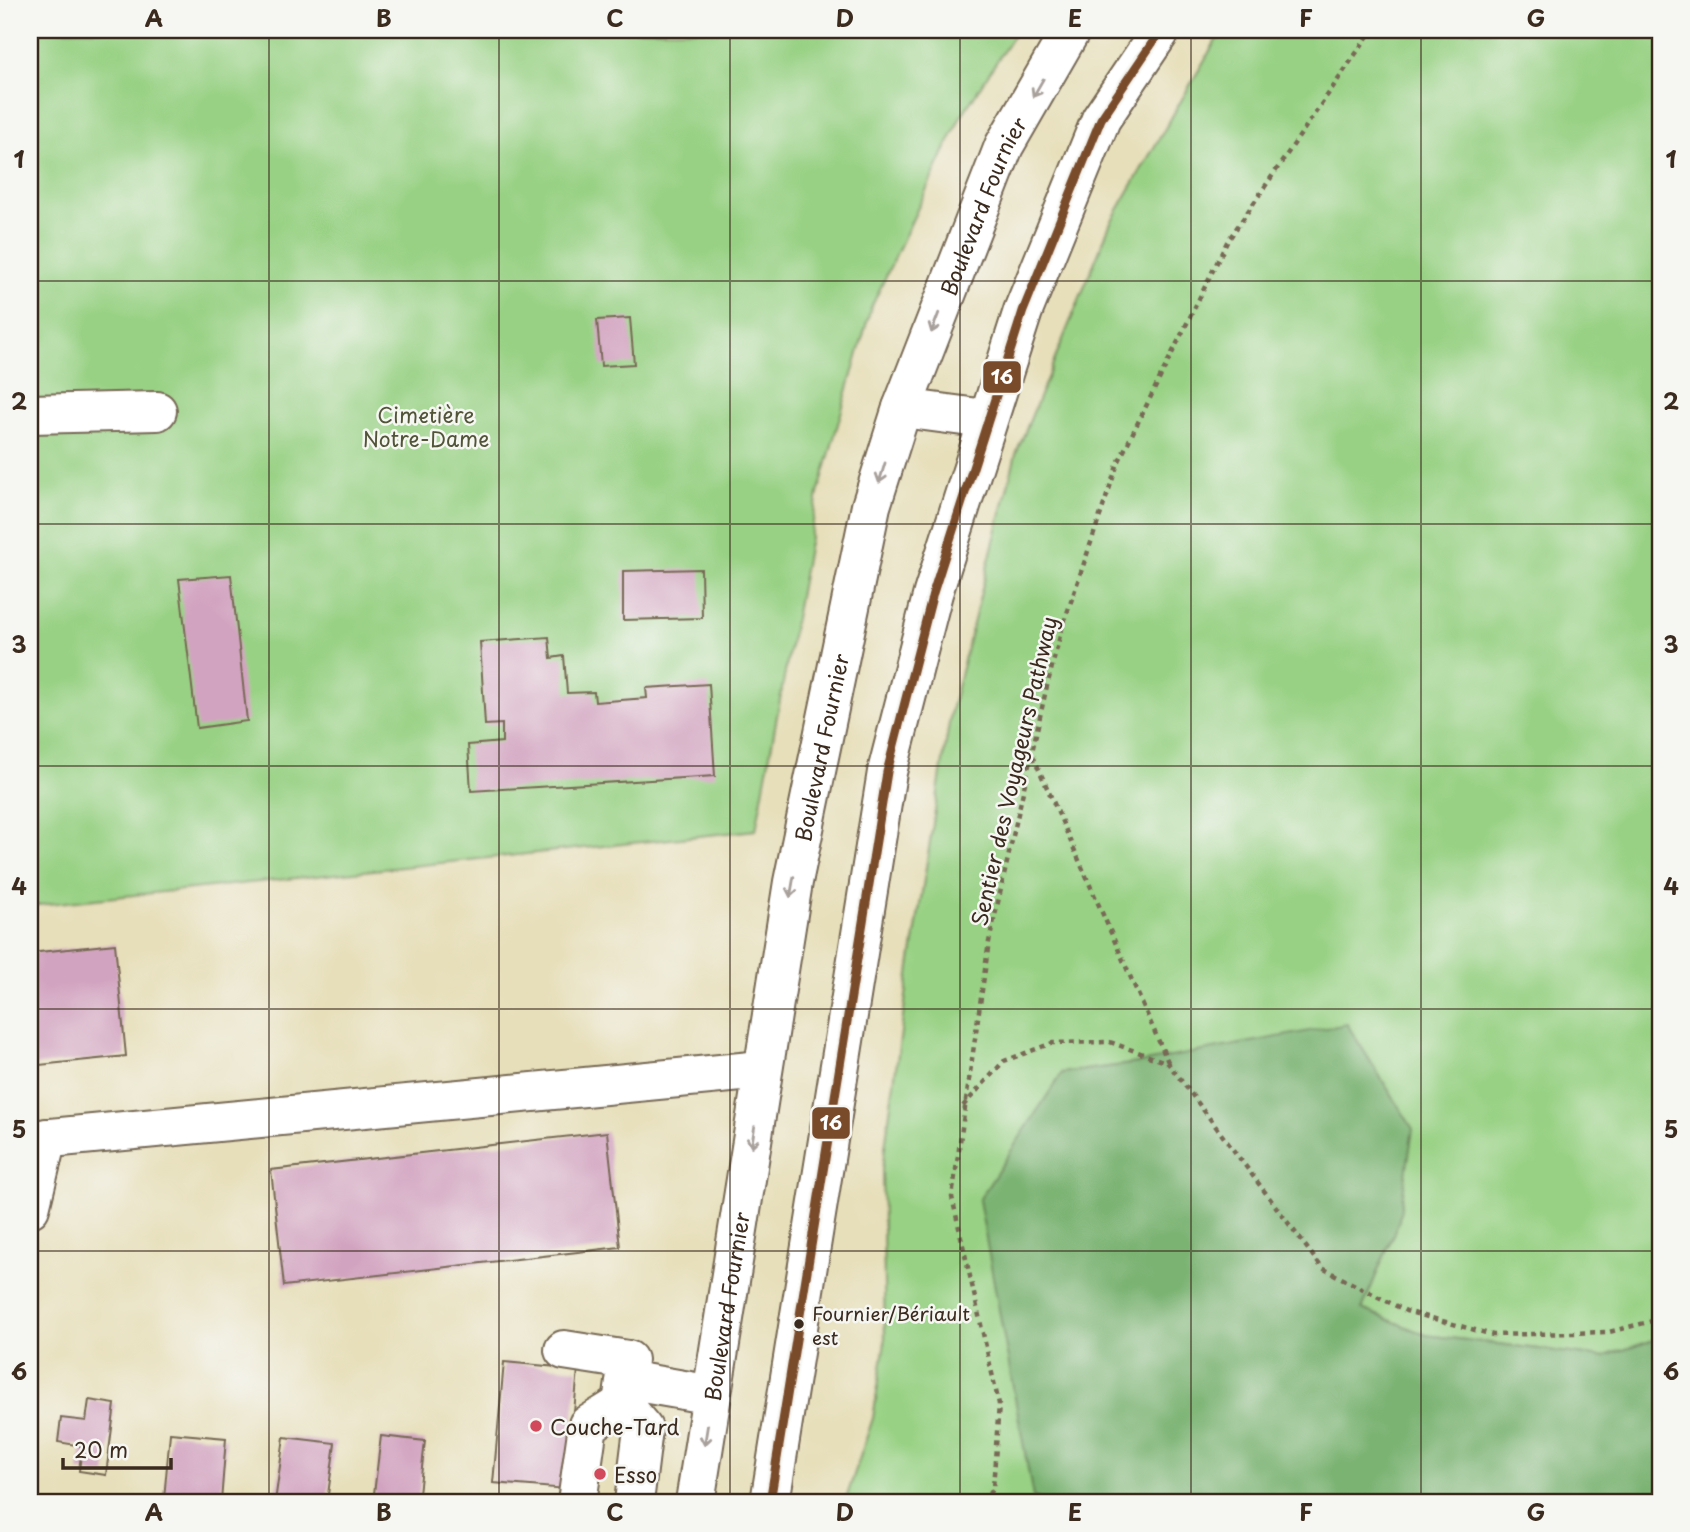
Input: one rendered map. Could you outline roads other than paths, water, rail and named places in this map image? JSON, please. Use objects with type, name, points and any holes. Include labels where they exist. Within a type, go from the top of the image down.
[{"type":"main road","name":"Boulevard Fournier","points":[[695,1502],[793,882],[871,506],[902,408],[1004,146],[1071,30]]},
{"type":"main road","points":[[770,1502],[887,772],[933,593],[986,419],[1023,311],[1101,119],[1161,30]]},
{"type":"main road","points":[[902,408],[986,419]]},
{"type":"main road","points":[[30,414],[157,411]]},
{"type":"main road","points":[[30,1208],[38,1139],[762,1070]]},
{"type":"main road","points":[[564,1350],[628,1360],[624,1392],[643,1429],[634,1502]]},
{"type":"main road","points":[[577,1502],[588,1425],[624,1392],[712,1395]]},
{"type":"place","name":"Fournier/Bériault est","points":[[799,1324]]},
{"type":"place","name":"Couche-Tard","points":[[536,1426]]},
{"type":"place","name":"Esso","points":[[600,1474]]},
{"type":"park label","name":"Cimetière Notre-Dame","points":[[426,426]]}]
